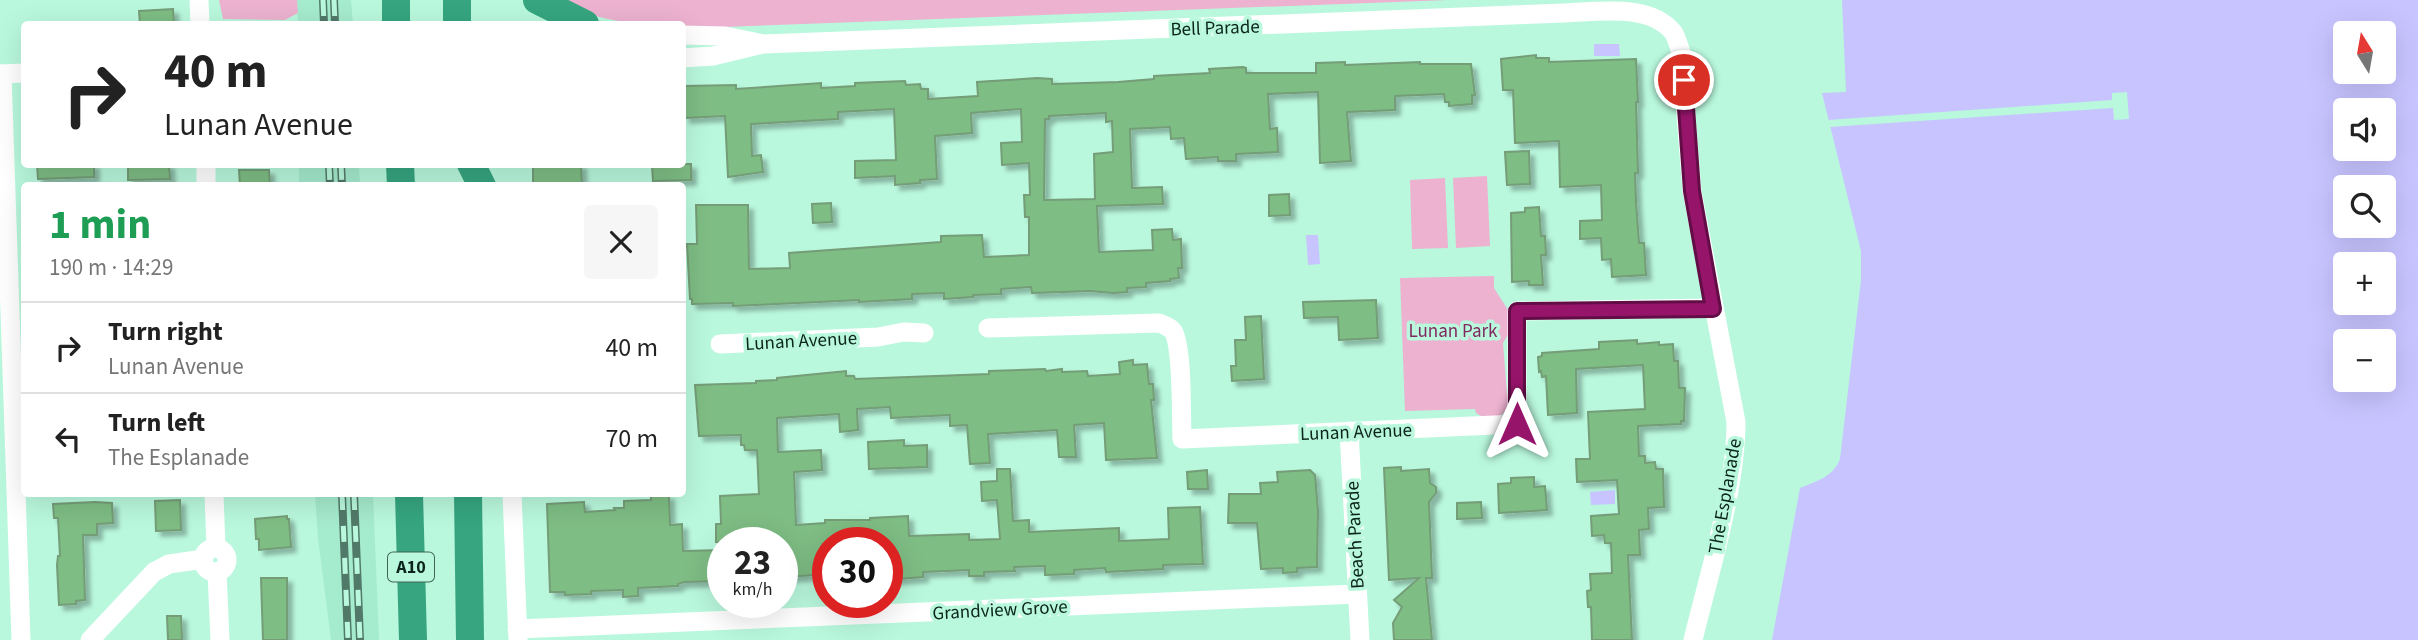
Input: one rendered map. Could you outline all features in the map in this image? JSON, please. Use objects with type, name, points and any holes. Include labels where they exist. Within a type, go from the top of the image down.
[{"type":"highway","points":[[396,0],[397,21]]},
{"type":"highway","points":[[457,0],[457,21]]},
{"type":"highway","points":[[537,0],[579,21]]},
{"type":"highway","name":"A10","points":[[409,497],[413,640]]},
{"type":"highway","points":[[468,497],[470,640]]},
{"type":"street","points":[[199,0],[200,21]]},
{"type":"street","name":"Bell Parade","points":[[686,58],[713,56],[763,44],[1566,13],[1620,12],[1645,15],[1664,24]]},
{"type":"street","name":"The Esplanade","points":[[1664,24],[1674,34],[1681,53],[1692,191],[1736,422],[1736,440],[1727,498],[1693,640]]},
{"type":"street","name":"Bell Parade","points":[[686,35],[724,36],[763,44]]},
{"type":"street","points":[[21,73],[1,74],[22,640]]},
{"type":"street","name":"Lunan Avenue","points":[[988,328],[1159,323],[1167,326],[1172,329],[1178,345],[1182,439],[1517,424],[1517,311],[1713,309]]},
{"type":"street","name":"Lunan Avenue","points":[[720,344],[924,333]]},
{"type":"street","name":"Beach Parade","points":[[1349,431],[1360,640]]},
{"type":"street","points":[[214,497],[212,560],[220,640]]},
{"type":"street","points":[[512,497],[517,635]]},
{"type":"street","points":[[90,640],[154,572],[169,564],[212,560]]},
{"type":"street","name":"Grandview Grove","points":[[517,635],[1357,594]]},
{"type":"shaded area","points":[[297,0],[351,0],[353,21],[298,21]]},
{"type":"shaded area","points":[[299,168],[359,168],[360,182],[299,182]]},
{"type":"shaded area","points":[[315,497],[373,497],[379,640],[331,640]]},
{"type":"green space","points":[[219,0],[297,0],[298,13],[285,20],[223,19]]},
{"type":"green space","points":[[556,0],[1448,0],[686,28],[686,21],[617,21],[572,8]]},
{"type":"green space","points":[[1487,176],[1490,246],[1456,248],[1453,178]]},
{"type":"green space","points":[[1445,178],[1448,248],[1412,249],[1410,180]]},
{"type":"green space","name":"Lunan Park","points":[[1494,276],[1494,288],[1510,313],[1511,329],[1503,343],[1507,394],[1513,397],[1504,413],[1489,418],[1476,413],[1475,409],[1405,411],[1400,278]]},
{"type":"water","points":[[1842,0],[2418,0],[2418,640],[1772,640],[1800,488],[1829,474],[1840,459],[1861,280],[1861,251],[1822,93],[1846,92]]},
{"type":"water","points":[[1594,44],[1619,44],[1620,56],[1594,56]]},
{"type":"water","points":[[1306,235],[1318,235],[1320,264],[1308,265]]},
{"type":"water","points":[[1615,490],[1615,504],[1591,505],[1590,492]]},
{"type":"pier","points":[[2127,92],[2129,119],[2114,120],[2113,108],[1830,127],[1828,120],[2112,100],[2112,93]]},
{"type":"building","points":[[173,9],[174,21],[140,21],[139,11]]},
{"type":"building","points":[[1536,55],[1536,58],[1549,58],[1549,62],[1636,59],[1636,202],[1639,243],[1644,243],[1646,275],[1612,277],[1611,259],[1602,260],[1601,238],[1580,239],[1580,221],[1602,220],[1601,185],[1560,187],[1559,141],[1515,143],[1513,90],[1503,90],[1501,59]]},
{"type":"building","points":[[1316,63],[1471,64],[1475,95],[1472,95],[1472,104],[1449,106],[1449,102],[1445,102],[1444,94],[1395,96],[1395,110],[1347,112],[1351,161],[1320,163],[1318,92],[1268,94],[1270,129],[1277,128],[1278,152],[1236,154],[1236,161],[1218,161],[1218,157],[1186,159],[1184,138],[1171,139],[1170,127],[1130,129],[1132,188],[1162,187],[1163,204],[1097,206],[1099,252],[1153,250],[1152,230],[1172,229],[1173,240],[1181,239],[1182,268],[1178,268],[1179,278],[1170,281],[1146,283],[1146,287],[1127,288],[1127,292],[1113,293],[1032,293],[1031,287],[1001,289],[1001,294],[944,299],[944,293],[912,294],[912,299],[733,306],[733,303],[692,304],[690,299],[687,244],[697,244],[696,205],[748,205],[749,269],[790,268],[789,253],[941,242],[941,236],[982,235],[984,257],[1029,255],[1029,217],[1025,217],[1024,195],[1030,195],[1029,163],[1002,165],[1001,143],[1022,142],[1021,109],[971,113],[972,133],[935,136],[937,179],[920,180],[920,183],[895,185],[895,176],[855,178],[855,161],[896,160],[894,109],[838,112],[838,119],[751,124],[752,156],[761,155],[763,172],[728,177],[725,116],[686,118],[686,86],[736,85],[736,89],[821,83],[821,88],[855,86],[855,83],[905,81],[906,85],[920,84],[921,89],[928,89],[928,99],[978,96],[977,82],[1037,78],[1052,79],[1052,84],[1118,82],[1243,67],[1246,68],[1246,73],[1316,73]],"holes":[[[1106,113],[1106,122],[1112,121],[1113,152],[1094,154],[1095,199],[1044,200],[1045,119],[1049,119],[1049,116]]]},
{"type":"building","points":[[1529,151],[1530,184],[1507,185],[1505,152]]},
{"type":"building","points":[[686,164],[691,164],[691,180],[653,181],[652,168],[686,168]]},
{"type":"building","points":[[37,168],[94,168],[94,177],[38,179]]},
{"type":"building","points":[[128,168],[169,168],[170,179],[128,180]]},
{"type":"building","points":[[533,168],[581,168],[582,182],[533,182]]},
{"type":"building","points":[[239,170],[269,170],[270,182],[240,182]]},
{"type":"building","points":[[1289,194],[1290,215],[1269,216],[1269,195]]},
{"type":"building","points":[[831,203],[832,222],[813,223],[812,204]]},
{"type":"building","points":[[1539,207],[1541,236],[1545,236],[1546,255],[1541,255],[1543,285],[1529,285],[1529,281],[1512,282],[1511,213]]},
{"type":"building","points":[[1376,300],[1378,338],[1339,340],[1338,317],[1304,318],[1303,302]]},
{"type":"building","points":[[1261,316],[1264,379],[1232,381],[1231,366],[1236,366],[1235,340],[1246,340],[1245,317]]},
{"type":"building","points":[[1637,340],[1637,344],[1673,344],[1674,361],[1678,361],[1679,388],[1685,388],[1684,421],[1681,421],[1681,424],[1638,426],[1639,456],[1645,456],[1645,463],[1655,462],[1656,469],[1663,469],[1664,507],[1648,508],[1649,529],[1639,530],[1640,555],[1628,555],[1632,640],[1592,640],[1591,607],[1588,607],[1587,591],[1591,590],[1590,574],[1612,573],[1611,543],[1605,543],[1604,535],[1592,536],[1591,516],[1619,514],[1617,480],[1577,482],[1576,459],[1590,459],[1588,412],[1645,409],[1643,365],[1576,369],[1577,413],[1548,415],[1546,376],[1542,377],[1541,371],[1539,372],[1538,357],[1542,356],[1542,353],[1599,349],[1599,342]]},
{"type":"building","points":[[1133,360],[1133,365],[1147,364],[1149,384],[1153,384],[1154,400],[1151,400],[1157,458],[1106,460],[1104,423],[1074,425],[1076,457],[1059,457],[1057,430],[988,434],[990,463],[970,464],[967,425],[950,426],[950,415],[891,418],[890,407],[857,409],[858,430],[840,432],[839,414],[777,418],[778,452],[821,450],[822,470],[794,472],[796,525],[825,523],[825,520],[870,520],[908,516],[909,536],[969,534],[969,540],[1000,539],[997,500],[982,501],[981,482],[997,481],[997,469],[1010,469],[1013,521],[1029,520],[1029,532],[1119,528],[1119,541],[1169,539],[1168,508],[1200,507],[1203,564],[1163,565],[1163,569],[1106,572],[1105,568],[1074,570],[1074,574],[1045,575],[1045,566],[1014,567],[1015,571],[984,572],[984,576],[969,576],[969,570],[923,572],[923,577],[903,579],[903,527],[812,527],[812,575],[798,576],[798,527],[716,527],[716,524],[721,524],[720,496],[759,494],[757,450],[745,450],[744,445],[741,445],[741,435],[699,436],[695,385],[756,383],[777,378],[846,371],[846,376],[854,376],[855,379],[1045,369],[1062,369],[1062,372],[1087,371],[1088,376],[1120,374],[1119,362]]},
{"type":"building","points":[[904,440],[904,446],[927,445],[927,467],[869,469],[868,442]]},
{"type":"building","points":[[1401,467],[1401,471],[1429,469],[1430,483],[1436,487],[1436,493],[1429,502],[1432,578],[1426,578],[1432,640],[1394,640],[1393,623],[1402,607],[1394,600],[1419,578],[1389,580],[1384,468]]},
{"type":"building","points":[[1207,470],[1208,489],[1188,489],[1187,472]]},
{"type":"building","points":[[1310,470],[1315,475],[1318,511],[1317,567],[1297,568],[1297,572],[1283,573],[1283,568],[1261,569],[1257,523],[1228,523],[1229,494],[1261,494],[1260,483],[1278,482],[1277,472]]},
{"type":"building","points":[[1534,477],[1534,487],[1545,486],[1547,510],[1499,513],[1498,484],[1511,483],[1511,478]]},
{"type":"building","points":[[669,497],[670,525],[682,524],[683,551],[707,550],[707,581],[638,588],[638,596],[623,597],[623,590],[565,595],[565,592],[550,592],[547,504],[584,502],[585,512],[624,508],[624,501]]},
{"type":"building","points":[[180,500],[181,530],[156,531],[155,501]]},
{"type":"building","points":[[1481,502],[1482,518],[1457,519],[1457,503]]},
{"type":"building","points":[[112,503],[113,523],[97,524],[97,535],[83,535],[85,600],[76,601],[76,604],[59,605],[58,518],[54,518],[53,504]]},
{"type":"building","points":[[287,516],[291,547],[259,550],[255,519]]},
{"type":"building","points":[[261,578],[287,578],[287,640],[263,640]]},
{"type":"building","points":[[167,616],[181,616],[182,640],[168,640]]},
{"type":"railway","points":[[323,0],[324,21]]},
{"type":"railway","points":[[334,0],[335,21]]},
{"type":"railway","points":[[329,168],[330,182]]},
{"type":"railway","points":[[341,168],[342,182]]},
{"type":"railway","points":[[342,497],[348,640]]},
{"type":"railway","points":[[354,497],[360,640]]},
{"type":"route","points":[[1517,424],[1517,311],[1713,309],[1692,191],[1684,80]]}]
